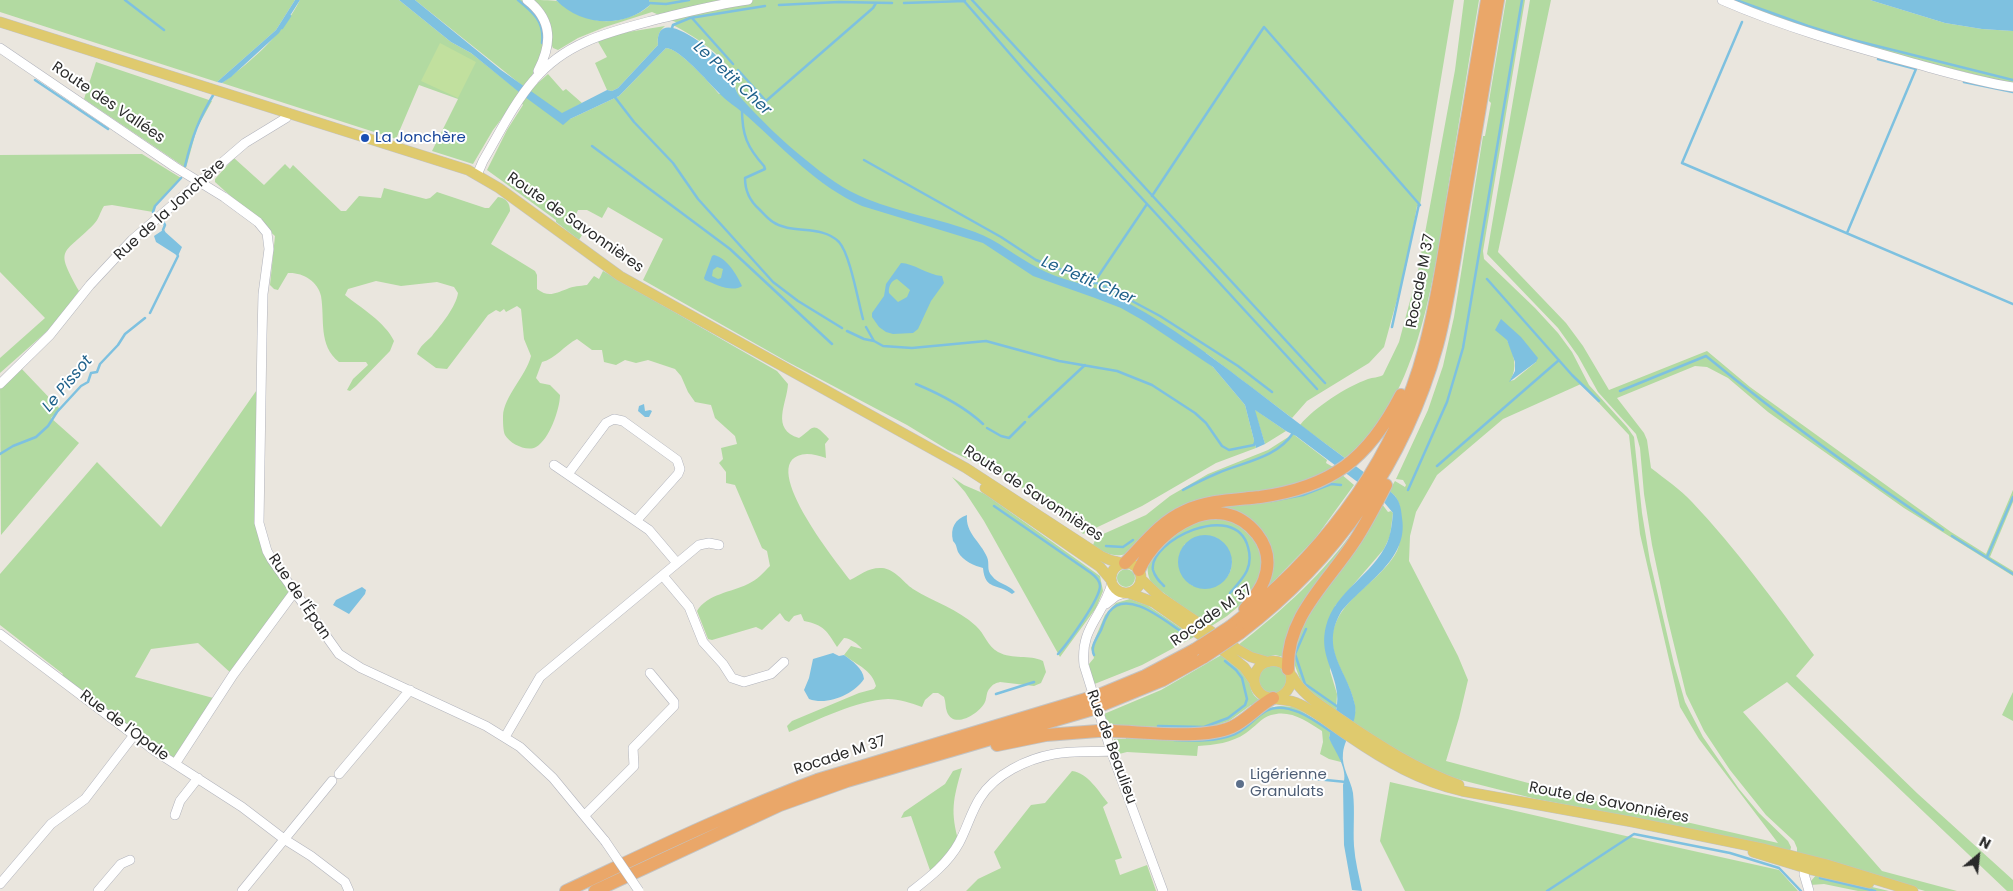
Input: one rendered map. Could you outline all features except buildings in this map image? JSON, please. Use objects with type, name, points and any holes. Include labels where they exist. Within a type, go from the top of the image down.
[{"type":"highway","name":"Rocade M 37","points":[[1475,103],[1487,0]]},
{"type":"highway","name":"Rocade M 37","points":[[1384,470],[1396,426],[1418,368],[1436,295],[1498,0]]},
{"type":"highway","name":"Rocade M 37","points":[[595,891],[780,805],[848,781],[946,752],[1094,702],[1145,676],[1199,654],[1236,630],[1254,609],[1296,571],[1337,524],[1369,495],[1396,452],[1422,391],[1437,344],[1448,293],[1470,132]]},
{"type":"highway","points":[[1124,563],[1161,525],[1184,511],[1214,502],[1274,495],[1297,490],[1337,472],[1362,453],[1384,425],[1418,368]]},
{"type":"highway","points":[[1290,672],[1290,645],[1301,616],[1312,598],[1354,542],[1369,495],[1384,470]]},
{"type":"highway","points":[[1140,574],[1149,550],[1162,536],[1191,518],[1204,514],[1218,513],[1230,515],[1243,521],[1251,527],[1262,541],[1267,556],[1267,567],[1258,592],[1236,630]]},
{"type":"highway","points":[[946,752],[977,750],[1046,735],[1098,731],[1197,733],[1218,731],[1240,723],[1275,698]]},
{"type":"highway","name":"Rocade M 37","points":[[566,891],[719,820],[816,780],[1094,702]]},
{"type":"main road","name":"Route des Vallées","points":[[0,22],[214,91]]},
{"type":"main road","name":"Route de Savonnières","points":[[214,91],[446,162],[477,175],[499,188],[620,276],[966,468],[1101,556],[1124,563]]},
{"type":"main road","name":"Route de Savonnières","points":[[927,447],[1100,567],[1112,582]]},
{"type":"main road","points":[[1124,563],[1132,564],[1140,574],[1160,597],[1237,650],[1251,657],[1268,662],[1281,663],[1290,672],[1290,688],[1287,693],[1275,698],[1261,694],[1244,667],[1230,655],[1153,602],[1116,589],[1112,582],[1112,571],[1124,563]]},
{"type":"main road","points":[[1127,593],[1136,589],[1140,574]]},
{"type":"main road","points":[[1254,682],[1258,669],[1268,662]]},
{"type":"main road","name":"Route de Savonnières","points":[[1290,672],[1304,693],[1332,719],[1352,733],[1427,772],[1488,794],[1724,841],[1913,891]]},
{"type":"main road","name":"Route de Savonnières","points":[[1275,698],[1298,703],[1332,719]]},
{"type":"main road","name":"Route de Savonnières","points":[[1806,863],[1906,891]]},
{"type":"street","points":[[477,175],[483,161],[531,83],[546,52],[548,31],[545,22],[539,12],[527,0]]},
{"type":"street","points":[[531,83],[554,60],[581,43],[617,29],[715,4],[748,0]]},
{"type":"street","points":[[1722,0],[1762,17],[1836,42],[1961,76],[2013,87]]},
{"type":"street","name":"Route des Vallées","points":[[0,48],[200,182]]},
{"type":"street","points":[[546,52],[554,60]]},
{"type":"street","name":"Rue de la Jonchère","points":[[0,384],[50,335],[121,250],[245,143],[286,118],[288,113]]},
{"type":"street","name":"Rue de l'Épan","points":[[200,182],[258,222],[269,238],[263,294],[259,523],[267,551],[339,654],[361,668],[486,726],[520,747],[547,771],[585,815],[639,891]]},
{"type":"street","points":[[568,474],[606,423],[614,419],[623,421],[677,460],[680,469],[678,474],[636,521]]},
{"type":"street","points":[[554,465],[649,530],[677,564]]},
{"type":"street","points":[[505,737],[540,677],[703,544],[719,545]]},
{"type":"street","points":[[662,576],[689,607],[703,642],[732,678],[744,682],[771,674],[784,662]]},
{"type":"street","name":"Rue de Beaulieu","points":[[1112,582],[1105,604],[1086,637],[1082,650],[1086,676],[1111,751],[1163,891]]},
{"type":"street","name":"Rue de l'Opale","points":[[0,634],[175,764],[233,674],[295,591]]},
{"type":"street","name":"Rue de Beaulieu","points":[[1105,604],[1116,596],[1127,593]]},
{"type":"street","points":[[585,815],[634,766],[633,748],[674,706],[674,702],[650,673]]},
{"type":"street","points":[[339,774],[410,690]]},
{"type":"street","points":[[0,884],[51,824],[85,799],[134,735]]},
{"type":"street","points":[[912,891],[932,876],[950,857],[959,843],[981,796],[1002,775],[1032,760],[1054,754],[1111,751]]},
{"type":"street","points":[[175,764],[242,807],[284,839],[311,856],[345,882],[349,891]]},
{"type":"street","points":[[175,814],[180,801],[198,778]]},
{"type":"street","points":[[242,891],[332,781]]},
{"type":"street","points":[[98,891],[121,864],[130,860]]},
{"type":"street","points":[[1806,863],[1804,880],[1809,891]]},
{"type":"green space","points":[[0,0],[295,0],[276,30],[217,82],[0,12]]},
{"type":"green space","points":[[300,0],[399,0],[451,42],[471,53],[521,93],[493,130],[473,164],[432,151],[458,99],[419,85],[396,139],[222,83],[245,65],[276,36]]},
{"type":"green space","points":[[415,0],[523,0],[534,11],[544,32],[545,42],[539,64],[524,87]]},
{"type":"green space","points":[[530,0],[557,1],[590,19],[606,21],[626,18],[639,13],[650,5],[649,0],[1454,0],[1420,207],[1417,206],[1407,263],[1384,347],[1369,363],[1307,401],[1292,418],[1206,353],[1201,357],[1213,367],[1245,405],[1256,448],[1216,463],[1142,506],[1083,534],[1071,522],[1005,476],[948,450],[907,425],[786,361],[643,280],[663,239],[608,207],[602,218],[587,210],[578,210],[572,223],[574,229],[582,235],[579,240],[556,222],[556,220],[487,170],[507,130],[523,105],[521,102],[525,97],[570,119],[619,96],[666,48],[686,60],[719,94],[737,94],[726,64],[705,45],[673,25],[678,23],[652,12],[605,27],[578,38],[558,50],[553,48]]},
{"type":"green space","points":[[1464,0],[1479,0],[1438,250],[1421,329],[1408,367],[1392,402],[1371,433],[1345,458],[1300,425],[1314,411],[1341,392],[1370,378],[1383,375],[1399,342],[1418,271],[1455,70]]},
{"type":"green space","points":[[1506,0],[1525,0],[1483,251],[1484,259],[1558,333],[1572,352],[1589,385],[1634,437],[1642,513],[1650,561],[1674,664],[1685,702],[1703,737],[1739,789],[1759,813],[1788,841],[1791,847],[1790,852],[1647,820],[1536,799],[1461,780],[1438,773],[1391,747],[1353,722],[1355,707],[1335,654],[1332,643],[1333,632],[1342,611],[1384,569],[1398,548],[1400,508],[1398,500],[1389,491],[1395,481],[1405,487],[1406,485],[1403,480],[1396,479],[1428,410],[1443,366],[1454,317],[1483,136],[1485,136],[1491,103],[1489,101]],"holes":[[[1507,340],[1536,362],[1514,380],[1510,381],[1514,371],[1514,360]],[[1581,384],[1629,435],[1640,534],[1680,707],[1699,739],[1778,843],[1603,803],[1446,761],[1468,680],[1458,656],[1409,561],[1410,536],[1416,512],[1437,475],[1503,419]]]},
{"type":"green space","points":[[1530,0],[1551,0],[1498,252],[1566,323],[1583,346],[1609,390],[1707,351],[1750,387],[1951,532],[1986,554],[2013,490],[2013,502],[1990,557],[2013,571],[2013,576],[1904,508],[1768,412],[1728,378],[1707,367],[1695,366],[1617,398],[1644,433],[1647,440],[1651,468],[1692,502],[1724,538],[1814,655],[1796,676],[1918,794],[2013,880],[2013,891],[2007,891],[1787,682],[1743,712],[1882,871],[1957,891],[1925,891],[1797,854],[1794,841],[1766,815],[1730,770],[1704,731],[1686,694],[1667,616],[1652,545],[1644,494],[1640,448],[1636,434],[1598,392],[1578,356],[1558,328],[1487,254]]},
{"type":"green space","points":[[1729,0],[1870,0],[1945,23],[1982,29],[2013,31],[2013,84],[1840,41]]},
{"type":"green space","points":[[665,26],[659,34],[658,45],[618,88],[612,91],[607,90],[595,63],[607,57],[597,40],[628,32]]},
{"type":"green space","points":[[440,43],[476,62],[458,98],[421,81]]},
{"type":"green space","points":[[96,62],[212,101],[197,128],[186,168],[84,99]]},
{"type":"green space","points":[[548,74],[563,91],[566,89],[582,103],[562,114],[529,91]]},
{"type":"green space","points":[[142,154],[181,178],[155,206],[153,212],[112,205],[104,206],[96,222],[69,247],[66,253],[66,266],[79,291],[53,326],[0,373],[0,358],[45,318],[0,272],[0,155]]},
{"type":"green space","points":[[234,158],[264,185],[285,164],[290,169],[293,165],[341,211],[346,211],[359,196],[381,198],[384,188],[426,199],[437,192],[485,208],[489,208],[498,197],[503,198],[508,203],[510,211],[491,244],[535,271],[537,275],[537,289],[541,292],[552,294],[572,287],[587,285],[594,276],[599,279],[603,271],[777,371],[788,384],[782,415],[785,429],[790,434],[799,438],[811,429],[816,428],[829,439],[825,444],[826,458],[807,454],[792,460],[788,473],[793,491],[803,512],[816,534],[850,580],[873,569],[882,568],[891,571],[913,589],[969,620],[979,629],[991,647],[998,652],[1009,656],[1043,661],[1046,672],[1041,683],[1034,686],[996,683],[987,693],[985,702],[978,711],[961,720],[955,720],[950,717],[946,710],[944,697],[938,693],[933,693],[925,700],[922,707],[896,700],[876,700],[838,711],[789,732],[787,726],[792,721],[859,693],[874,689],[876,686],[868,672],[844,655],[851,646],[862,649],[858,645],[844,638],[837,647],[821,627],[804,621],[801,614],[794,616],[789,622],[780,613],[762,630],[756,627],[712,640],[708,639],[697,611],[701,605],[713,597],[751,582],[770,566],[767,551],[762,548],[735,485],[726,483],[726,472],[719,463],[723,459],[721,448],[737,444],[735,436],[715,418],[711,405],[695,402],[681,376],[675,369],[648,360],[636,363],[625,360],[616,365],[604,362],[602,350],[592,350],[577,339],[551,358],[542,362],[536,378],[540,383],[550,385],[560,395],[560,401],[553,424],[541,443],[532,448],[519,446],[505,435],[503,416],[507,401],[525,371],[531,356],[524,339],[521,309],[517,306],[506,312],[504,309],[500,312],[496,310],[488,315],[447,369],[436,368],[417,354],[421,346],[448,316],[458,293],[454,287],[437,282],[401,286],[376,281],[348,289],[345,295],[379,322],[394,341],[390,351],[356,386],[350,391],[347,390],[353,379],[368,365],[366,362],[339,362],[332,355],[325,340],[321,296],[317,286],[309,278],[299,274],[288,273],[278,290],[270,285],[275,236],[215,182],[215,179]]},
{"type":"green space","points":[[19,366],[60,409],[51,418],[79,443],[1,535],[0,384]]},
{"type":"green space","points":[[261,384],[264,542],[295,591],[233,675],[198,643],[151,649],[135,677],[217,699],[175,764],[60,678],[63,674],[0,625],[0,574],[97,462],[161,527]]},
{"type":"green space","points":[[1254,409],[1286,431],[1265,444]]},
{"type":"green space","points":[[1293,434],[1327,460],[1326,463],[1333,467],[1321,475],[1277,489],[1211,497],[1126,554],[1112,555],[1093,545],[1096,538],[1146,515],[1170,496],[1208,474],[1268,450]]},
{"type":"green space","points":[[1341,474],[1354,485],[1314,540],[1266,589],[1267,542],[1216,509],[1228,503]]},
{"type":"green space","points":[[952,477],[964,485],[985,494],[1100,576],[1103,591],[1096,608],[1060,657],[984,521],[965,492]]},
{"type":"green space","points":[[1382,504],[1388,512],[1391,511],[1393,513],[1390,536],[1384,549],[1335,606],[1330,671],[1337,694],[1336,712],[1313,696],[1301,682],[1294,663],[1294,647],[1310,610]]},
{"type":"green space","points":[[1220,518],[1235,522],[1257,542],[1262,561],[1259,581],[1245,601],[1210,627],[1153,585],[1148,574],[1153,554],[1170,537],[1203,520]],"holes":[[[1215,537],[1220,540],[1230,555],[1232,566],[1230,572],[1224,580],[1209,587],[1193,586],[1187,581],[1180,565],[1179,558],[1182,548],[1185,544]]]},
{"type":"green space","points":[[1357,526],[1284,657],[1275,655],[1264,658],[1237,646],[1271,619],[1317,575]]},
{"type":"green space","points":[[1126,569],[1132,572],[1135,578],[1132,584],[1126,587],[1120,584],[1117,578],[1120,572]]},
{"type":"green space","points":[[1130,599],[1147,605],[1194,637],[1142,665],[1092,685],[1089,664],[1094,658],[1091,648],[1105,615],[1116,603]]},
{"type":"green space","points":[[1223,654],[1239,667],[1247,677],[1252,693],[1261,701],[1254,707],[1251,705],[1229,721],[1205,729],[1109,725],[1104,714],[1161,690]]},
{"type":"green space","points":[[1273,665],[1283,669],[1287,679],[1283,689],[1273,693],[1263,689],[1259,679],[1263,669]]},
{"type":"green space","points":[[2013,692],[2013,721],[2002,715]]},
{"type":"green space","points":[[1281,706],[1295,707],[1331,729],[1329,738],[1341,762],[1320,754],[1323,742],[1322,731],[1298,717],[1285,714],[1268,716],[1235,739],[1217,744],[1198,746],[1197,756],[1127,752],[1119,754],[1114,739],[1126,739],[1126,736],[1195,739],[1268,708]]},
{"type":"green space","points":[[962,768],[956,789],[954,806],[954,822],[959,843],[932,876],[911,816],[901,818],[904,812],[945,784],[953,771]]},
{"type":"green space","points":[[1072,771],[1078,772],[1088,779],[1108,803],[1103,807],[1122,858],[1115,860],[1120,875],[1147,865],[1156,891],[966,891],[978,879],[1001,868],[994,852],[1031,805],[1045,803]]},
{"type":"green space","points":[[1390,782],[1779,870],[1798,891],[1405,891],[1380,841]]},
{"type":"green space","points":[[1817,874],[1889,891],[1858,891],[1824,884],[1810,885]]},
{"type":"water","points":[[295,0],[300,0],[279,33],[231,77],[222,83],[217,82],[276,30]]},
{"type":"water","name":"Le Petit Cher","points":[[399,0],[415,0],[501,70],[562,113],[607,90],[612,91],[618,88],[658,45],[659,32],[666,28],[676,29],[688,34],[713,52],[728,68],[738,94],[763,122],[797,153],[835,182],[880,204],[962,227],[983,235],[1046,272],[1106,292],[1146,313],[1204,351],[1392,493],[1398,501],[1402,514],[1402,533],[1399,546],[1383,570],[1341,612],[1335,625],[1333,638],[1337,660],[1355,705],[1355,717],[1344,747],[1343,758],[1353,793],[1356,863],[1362,891],[1352,890],[1344,845],[1344,773],[1329,738],[1336,710],[1337,693],[1324,645],[1324,636],[1326,626],[1337,603],[1373,565],[1387,543],[1393,513],[1383,501],[1296,436],[1255,410],[1265,444],[1256,448],[1245,405],[1213,367],[1144,321],[1121,308],[1033,276],[983,243],[862,206],[830,188],[721,95],[686,59],[672,49],[666,48],[619,96],[570,119],[563,125],[471,53],[451,42]]},
{"type":"water","points":[[556,0],[649,0],[650,5],[639,13],[627,18],[615,21],[602,21],[577,15],[566,9]]},
{"type":"water","points":[[1870,0],[2013,0],[2013,31],[1982,29],[1945,23]]},
{"type":"water","points":[[163,230],[182,247],[178,256],[156,242],[154,236]]},
{"type":"water","points":[[712,256],[719,257],[727,263],[742,286],[733,289],[718,286],[705,280],[704,278]],"holes":[[[717,267],[723,269],[721,278],[718,279],[712,276],[713,270]]]},
{"type":"water","points":[[901,263],[942,276],[944,283],[931,301],[918,329],[913,333],[893,334],[879,327],[872,317],[872,313],[884,296],[886,284]],"holes":[[[897,279],[910,290],[907,297],[898,302],[889,293],[892,283]]]},
{"type":"water","points":[[1501,319],[1521,337],[1538,358],[1536,362],[1509,382],[1515,371],[1515,362],[1507,340],[1495,330]]},
{"type":"water","points":[[644,404],[645,411],[652,411],[649,417],[645,417],[638,411],[639,406]]},
{"type":"water","points":[[967,515],[968,527],[987,557],[990,574],[994,579],[1015,592],[1012,594],[989,583],[984,575],[983,568],[966,560],[958,552],[953,541],[952,532],[954,525],[959,519]]},
{"type":"water","points":[[1205,535],[1215,537],[1224,543],[1230,552],[1232,562],[1230,572],[1224,581],[1215,587],[1205,589],[1195,587],[1186,581],[1180,572],[1178,562],[1180,552],[1186,543],[1195,537]]},
{"type":"water","points":[[362,587],[366,590],[365,594],[349,614],[333,605],[336,600]]},
{"type":"water","points":[[833,653],[839,656],[844,655],[854,662],[862,671],[864,679],[847,694],[832,700],[816,701],[809,699],[804,690],[813,659]]},
{"type":"waterway","points":[[125,0],[164,30]]},
{"type":"waterway","points":[[518,0],[533,13],[540,23],[542,43]]},
{"type":"waterway","points":[[649,3],[666,4],[689,0]]},
{"type":"waterway","points":[[972,0],[1325,383]]},
{"type":"waterway","points":[[1408,490],[1447,402],[1463,348],[1522,0]]},
{"type":"waterway","points":[[1736,0],[1853,40],[2013,80]]},
{"type":"waterway","points":[[964,1],[1024,70],[1317,389]]},
{"type":"waterway","points":[[904,3],[965,1]]},
{"type":"waterway","points":[[779,5],[839,2],[892,3]]},
{"type":"waterway","name":"Le Petit Cher","points":[[738,70],[766,101],[873,8],[876,3]]},
{"type":"waterway","points":[[672,28],[673,25],[690,18],[765,6]]},
{"type":"waterway","name":"Le Pissot","points":[[282,28],[290,16]]},
{"type":"waterway","name":"Le Petit Cher","points":[[692,18],[733,64]]},
{"type":"waterway","points":[[1742,22],[1682,163],[2013,304]]},
{"type":"waterway","points":[[1152,196],[1264,27],[1420,205]]},
{"type":"waterway","points":[[1847,233],[1916,69],[1878,59]]},
{"type":"waterway","points":[[35,80],[108,129]]},
{"type":"waterway","points":[[1964,82],[2013,92]]},
{"type":"waterway","name":"Le Pissot","points":[[185,166],[197,128],[215,92]]},
{"type":"waterway","points":[[614,96],[634,122],[673,163],[698,199],[773,282],[798,301],[842,328]]},
{"type":"waterway","name":"Le Petit Cher","points":[[742,109],[744,133],[753,153],[765,169],[745,178],[747,191],[751,199],[767,218],[781,226],[824,233],[839,242],[847,257],[863,319]]},
{"type":"waterway","points":[[592,146],[730,249],[832,344]]},
{"type":"waterway","name":"Le Petit Cher","points":[[864,160],[1001,237],[1036,260],[1104,286],[1160,316],[1238,366],[1272,392]]},
{"type":"waterway","name":"Le Pissot","points":[[153,212],[155,206],[181,178]]},
{"type":"waterway","name":"Le Petit Cher","points":[[1089,290],[1147,204]]},
{"type":"waterway","points":[[1392,327],[1419,204]]},
{"type":"waterway","name":"Le Pissot","points":[[162,219],[165,225],[164,232]]},
{"type":"waterway","name":"Le Pissot","points":[[150,313],[178,256],[177,254]]},
{"type":"waterway","points":[[1487,279],[1572,375],[1599,401]]},
{"type":"waterway","name":"Le Pissot","points":[[0,454],[13,446],[36,437],[48,426],[57,412],[81,386],[88,382],[91,373],[97,372],[100,364],[118,345],[125,334],[145,318]]},
{"type":"waterway","points":[[866,327],[874,341],[883,346],[912,348],[986,341],[1059,361],[1117,371],[1152,385],[1195,413],[1206,423],[1222,446],[1229,450],[1254,445],[1256,440]]},
{"type":"waterway","points":[[847,331],[864,339],[874,341]]},
{"type":"waterway","points":[[1620,391],[1706,356],[1822,446],[1943,530]]},
{"type":"waterway","points":[[1437,466],[1559,360]]},
{"type":"waterway","points":[[1029,417],[1085,365]]},
{"type":"waterway","points":[[916,384],[951,401],[983,424]]},
{"type":"waterway","points":[[987,428],[1009,438],[1025,422]]},
{"type":"waterway","points":[[1183,490],[1218,473],[1269,454],[1293,433]]},
{"type":"waterway","points":[[1271,501],[1303,495],[1331,484],[1341,485]]},
{"type":"waterway","points":[[1987,557],[2013,497]]},
{"type":"waterway","points":[[994,506],[1091,573],[1099,582],[1099,592],[1095,601],[1076,631],[1058,654]]},
{"type":"waterway","points":[[1164,586],[1153,570],[1155,559],[1164,547],[1177,537],[1194,530],[1211,526],[1227,526],[1240,533],[1248,547],[1250,561],[1246,572],[1230,593]]},
{"type":"waterway","points":[[1952,536],[2013,574]]},
{"type":"waterway","points":[[1106,546],[1123,547],[1133,540]]},
{"type":"waterway","points":[[1094,655],[1094,642],[1109,612],[1117,606],[1126,603],[1146,609],[1182,632]]},
{"type":"waterway","points":[[1306,629],[1295,654],[1305,684],[1338,707]]},
{"type":"waterway","points":[[1158,726],[1204,727],[1228,718],[1245,705],[1247,699],[1242,678],[1225,661]]},
{"type":"waterway","points":[[996,694],[1034,682]]},
{"type":"waterway","points":[[1174,740],[1189,741],[1227,737],[1239,732],[1266,711],[1274,708],[1283,708],[1301,713],[1333,733]]},
{"type":"waterway","points":[[1306,778],[1346,782]]},
{"type":"waterway","points":[[1547,891],[1634,834],[1730,853],[1779,868],[1801,891]]},
{"type":"waterway","points":[[1820,878],[1875,891]]},
{"type":"place","name":"La Jonchère","points":[[365,138]]},
{"type":"place","name":"Ligérienne Granulats","points":[[1240,784]]}]
